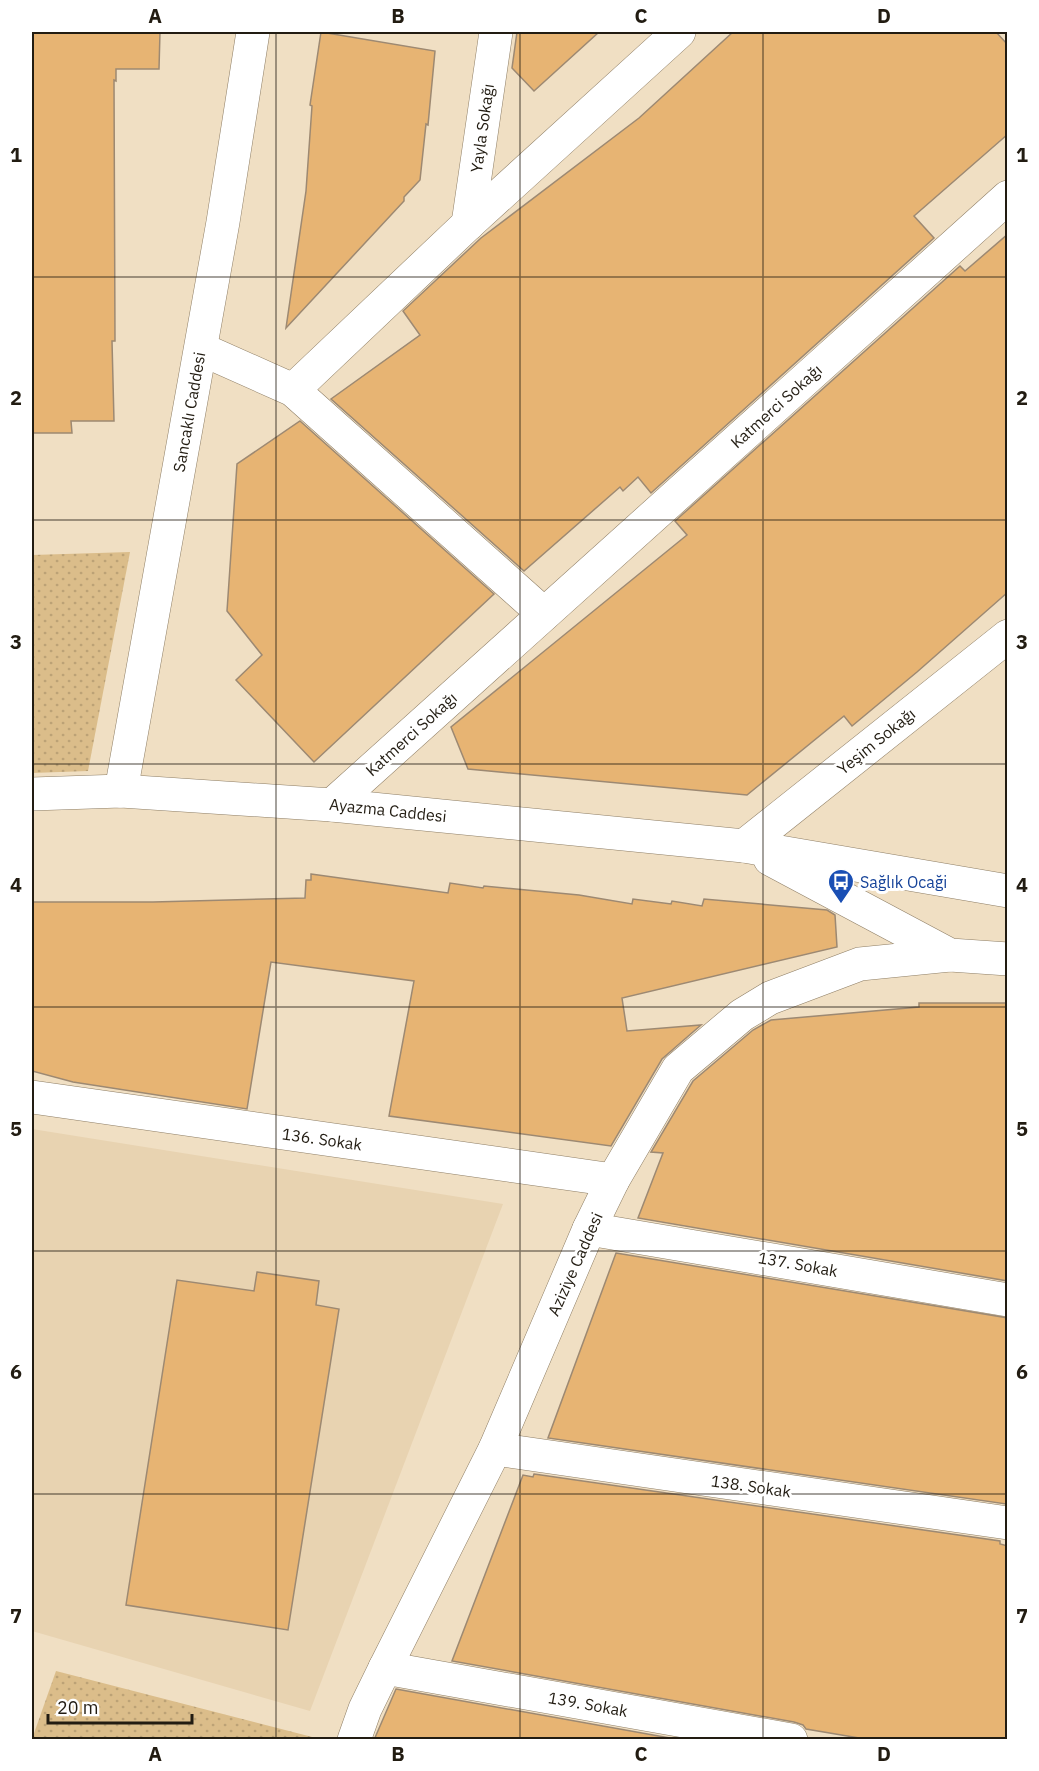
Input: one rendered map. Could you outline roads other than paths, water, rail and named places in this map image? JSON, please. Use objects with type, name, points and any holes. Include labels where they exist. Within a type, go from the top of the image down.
[{"type":"street","name":"Sancaklı Caddesi","points":[[121,791],[224,222],[254,32]]},
{"type":"street","name":"Yayla Sokağı","points":[[468,224],[496,32]]},
{"type":"street","points":[[293,390],[468,224],[679,32]]},
{"type":"street","name":"Katmerci Sokağı","points":[[332,805],[1008,197]]},
{"type":"street","points":[[201,349],[293,390],[544,614]]},
{"type":"street","name":"Yeşim Sokağı","points":[[744,846],[1008,636]]},
{"type":"street","name":"Ayazma Caddesi","points":[[32,794],[121,791],[332,805],[744,846],[1008,891]]},
{"type":"street","points":[[744,846],[950,955],[1008,960]]},
{"type":"street","name":"Aziziye Caddesi","points":[[354,1740],[384,1668],[495,1449],[589,1229],[614,1180],[678,1069],[742,1015],[771,998],[861,964],[950,955]]},
{"type":"street","name":"136. Sokak","points":[[32,1097],[614,1180]]},
{"type":"street","name":"137. Sokak","points":[[589,1229],[1008,1300]]},
{"type":"street","name":"138. Sokak","points":[[495,1449],[1008,1523]]},
{"type":"street","name":"139. Sokak","points":[[384,1668],[791,1740]]},
{"type":"place","name":"Sağlık Ocaği","points":[[841,905]]}]
